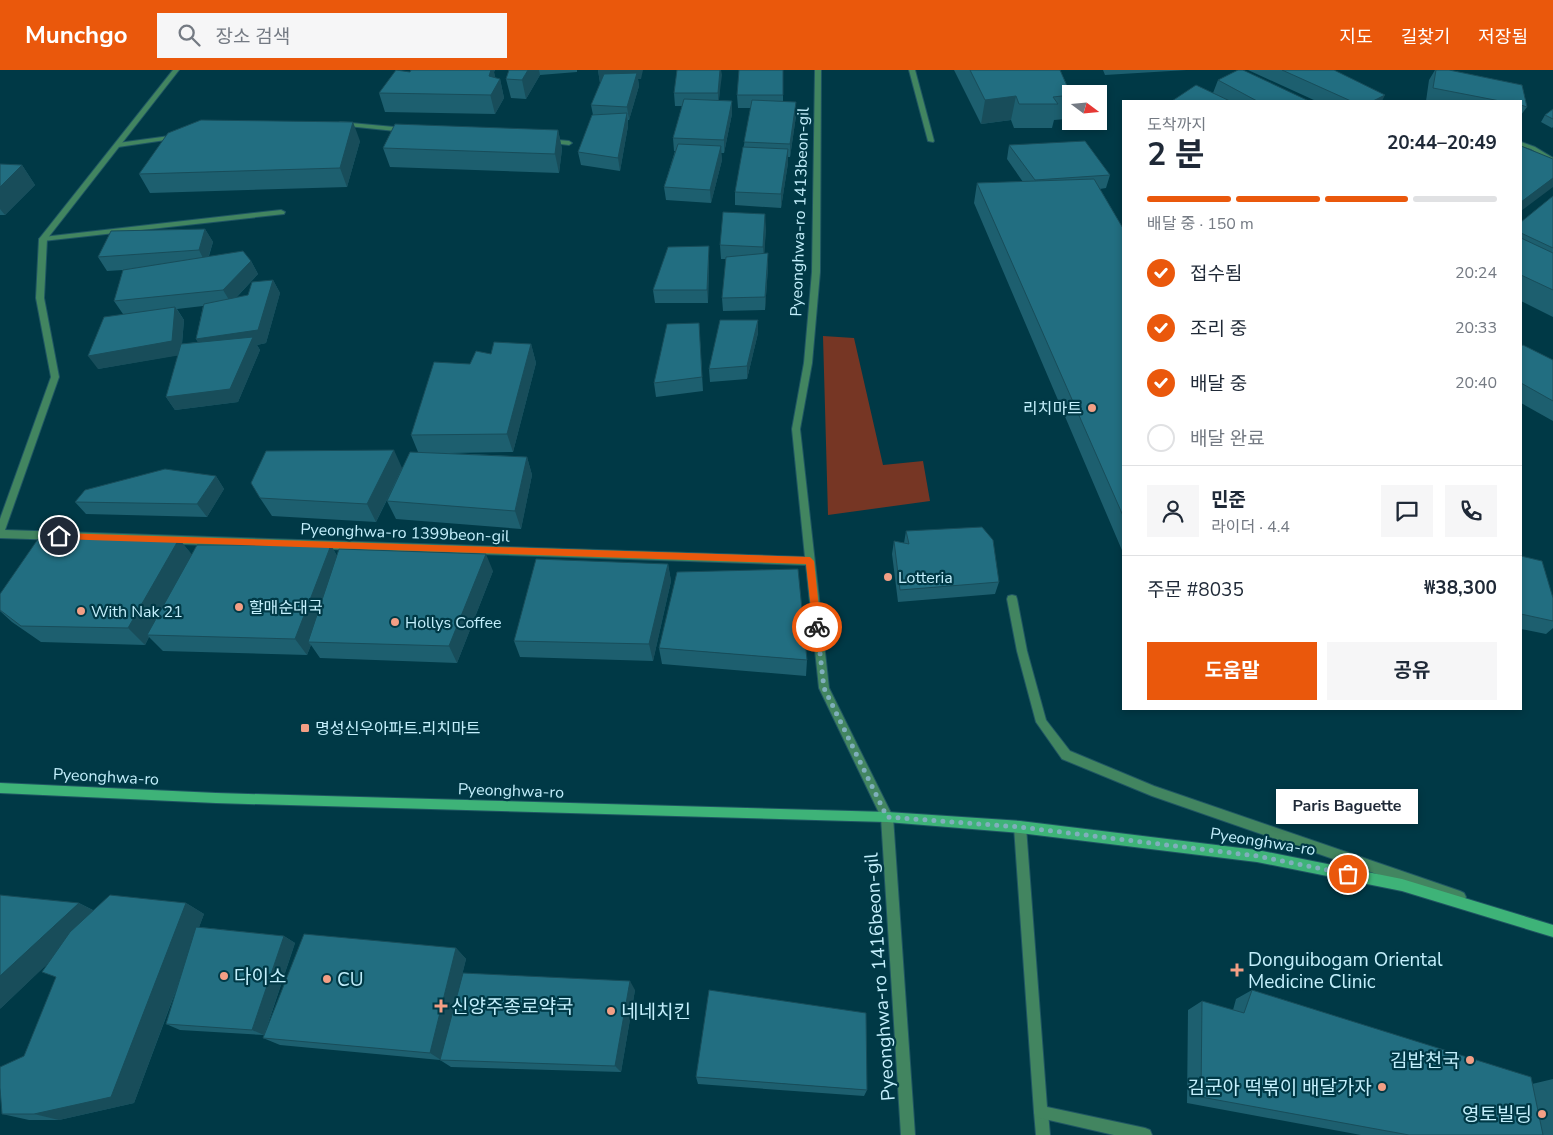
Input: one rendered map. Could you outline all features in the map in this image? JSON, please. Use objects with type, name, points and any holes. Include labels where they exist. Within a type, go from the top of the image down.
[{"type":"main road","name":"Pyeonghwa-ro","points":[[0,788],[216,798],[887,817],[1020,827],[1257,856],[1402,885],[1553,930]]},
{"type":"street","points":[[43,240],[176,70]]},
{"type":"street","name":"Pyeonghwa-ro 1413beon-gil","points":[[818,70],[816,272],[808,363],[796,429],[824,688],[887,817]]},
{"type":"street","points":[[912,70],[931,141]]},
{"type":"street","points":[[334,124],[412,130]]},
{"type":"street","points":[[118,145],[183,136]]},
{"type":"street","points":[[540,140],[569,143]]},
{"type":"street","points":[[1522,144],[1534,148],[1551,158]]},
{"type":"street","points":[[43,240],[280,212]]},
{"type":"street","name":"Pyeonghwa-ro 1399beon-gil","points":[[43,240],[40,298],[55,378],[0,533],[810,561]]},
{"type":"street","points":[[1012,599],[1022,651],[1041,722],[1066,755],[1152,791],[1553,930]]},
{"type":"street","name":"Pyeonghwa-ro 1416beon-gil","points":[[887,817],[908,1135]]},
{"type":"street","points":[[1020,827],[1043,1135]]},
{"type":"street","points":[[1041,1112],[1145,1135]]},
{"type":"shaded area","points":[[823,336],[854,338],[883,465],[923,461],[930,501],[828,515]]},
{"type":"building","points":[[396,70],[410,72],[411,70],[491,70],[489,76],[500,79],[491,95],[379,93]]},
{"type":"building","points":[[509,70],[528,70],[522,80],[506,79]]},
{"type":"building","points":[[677,70],[720,70],[718,93],[674,93]]},
{"type":"building","points":[[739,70],[783,70],[783,95],[737,95]]},
{"type":"building","points":[[970,70],[1060,70],[1067,85],[1062,85],[1062,96],[1053,97],[1058,104],[1019,104],[1016,96],[985,100]]},
{"type":"building","points":[[1238,70],[1243,70],[1307,100],[1255,100],[1218,80]]},
{"type":"building","points":[[1282,70],[1334,70],[1385,95],[1375,100],[1349,100]]},
{"type":"building","points":[[1436,70],[1449,70],[1522,85],[1527,107],[1522,105],[1522,100],[1495,100],[1433,88]]},
{"type":"building","points":[[637,73],[627,107],[591,105],[604,74]]},
{"type":"building","points":[[1196,85],[1228,100],[1174,100]]},
{"type":"building","points":[[684,99],[732,101],[724,140],[673,138]]},
{"type":"building","points":[[752,100],[796,102],[790,144],[744,142]]},
{"type":"building","points":[[1553,109],[1553,119],[1545,115]]},
{"type":"building","points":[[627,113],[618,158],[578,152],[592,115]]},
{"type":"building","points":[[201,120],[353,122],[340,168],[139,174],[168,133]]},
{"type":"building","points":[[395,124],[558,130],[555,154],[383,148]]},
{"type":"building","points":[[1085,141],[1110,175],[1035,180],[1009,145]]},
{"type":"building","points":[[678,144],[721,146],[710,190],[664,187]]},
{"type":"building","points":[[1522,146],[1553,159],[1553,178],[1522,201]]},
{"type":"building","points":[[743,147],[788,149],[781,194],[735,192]]},
{"type":"building","points":[[0,164],[22,165],[0,187]]},
{"type":"building","name":"리치마트","points":[[1094,179],[1122,227],[1122,513],[977,183]]},
{"type":"building","points":[[1553,196],[1553,248],[1522,233],[1522,221]]},
{"type":"building","points":[[723,212],[765,214],[763,247],[720,245]]},
{"type":"building","points":[[205,229],[199,250],[98,257],[111,231]]},
{"type":"building","points":[[1522,238],[1553,253],[1553,290],[1522,275]]},
{"type":"building","points":[[709,246],[707,290],[653,290],[668,247]]},
{"type":"building","points":[[243,251],[251,261],[223,290],[114,301],[123,270]]},
{"type":"building","points":[[768,253],[765,297],[722,298],[726,257]]},
{"type":"building","points":[[273,280],[258,330],[196,339],[204,304],[248,295],[252,282]]},
{"type":"building","points":[[175,307],[172,341],[88,356],[104,317]]},
{"type":"building","points":[[720,320],[758,320],[747,366],[709,369]]},
{"type":"building","points":[[699,323],[702,377],[654,383],[667,324]]},
{"type":"building","points":[[253,337],[230,389],[166,397],[181,344]]},
{"type":"building","points":[[494,342],[531,344],[507,434],[411,435],[434,362],[470,364],[476,351],[491,354]]},
{"type":"building","points":[[1522,346],[1553,360],[1553,401],[1522,384]]},
{"type":"building","points":[[394,450],[367,504],[260,498],[251,483],[266,451]]},
{"type":"building","points":[[410,452],[527,457],[515,511],[387,501]]},
{"type":"building","points":[[165,469],[216,476],[197,504],[75,502],[85,490]]},
{"type":"building","points":[[982,527],[993,540],[999,582],[900,590],[894,541],[909,544],[906,531]]},
{"type":"building","points":[[38,539],[179,539],[128,628],[21,626],[0,610],[0,594]]},
{"type":"building","points":[[197,545],[331,545],[295,639],[147,635]]},
{"type":"building","points":[[339,549],[486,554],[449,646],[308,642]]},
{"type":"building","points":[[1522,556],[1542,561],[1553,598],[1553,621],[1522,614]]},
{"type":"building","points":[[536,559],[668,564],[649,644],[514,641]]},
{"type":"building","points":[[798,569],[807,660],[659,648],[677,572]]},
{"type":"building","points":[[0,895],[79,903],[0,976]]},
{"type":"building","points":[[110,895],[186,903],[111,1097],[34,1114],[2,1114],[0,1067],[24,1056],[56,977],[42,972],[70,932]]},
{"type":"building","points":[[196,927],[284,936],[252,1030],[166,1024]]},
{"type":"building","points":[[304,934],[456,948],[430,1053],[263,1038]]},
{"type":"building","points":[[463,973],[630,981],[615,1066],[440,1060]]},
{"type":"building","points":[[709,990],[866,1013],[867,1090],[696,1077]]},
{"type":"building","points":[[1252,990],[1531,1077],[1543,1135],[1409,1135],[1201,1097],[1202,1001],[1244,1013]]},
{"type":"way so far","points":[[817,627],[824,688],[887,817],[1020,827],[1257,856],[1348,874]]},
{"type":"place","name":"리치마트","points":[[1092,408]]},
{"type":"place","name":"Lotteria","points":[[888,577]]},
{"type":"place","name":"할매순대국","points":[[239,607]]},
{"type":"place","name":"With Nak 21","points":[[81,611]]},
{"type":"place","name":"Hollys Coffee","points":[[395,622]]},
{"type":"place","name":"명성신우아파트.리치마트","points":[[305,728]]},
{"type":"place","name":"Paris Baguette","points":[[1348,874]]},
{"type":"place","name":"Donguibogam Oriental Medicine Clinic","points":[[1237,970]]},
{"type":"place","name":"다이소","points":[[224,976]]},
{"type":"place","name":"CU","points":[[327,979]]},
{"type":"place","name":"신양주종로약국","points":[[441,1006]]},
{"type":"place","name":"네네치킨","points":[[611,1011]]},
{"type":"place","name":"김밥천국","points":[[1470,1060]]},
{"type":"place","name":"김군아 떡볶이 배달가자","points":[[1382,1087]]},
{"type":"place","name":"영토빌딩","points":[[1542,1114]]},
{"type":"route","points":[[59,536],[810,561],[817,627]]}]
